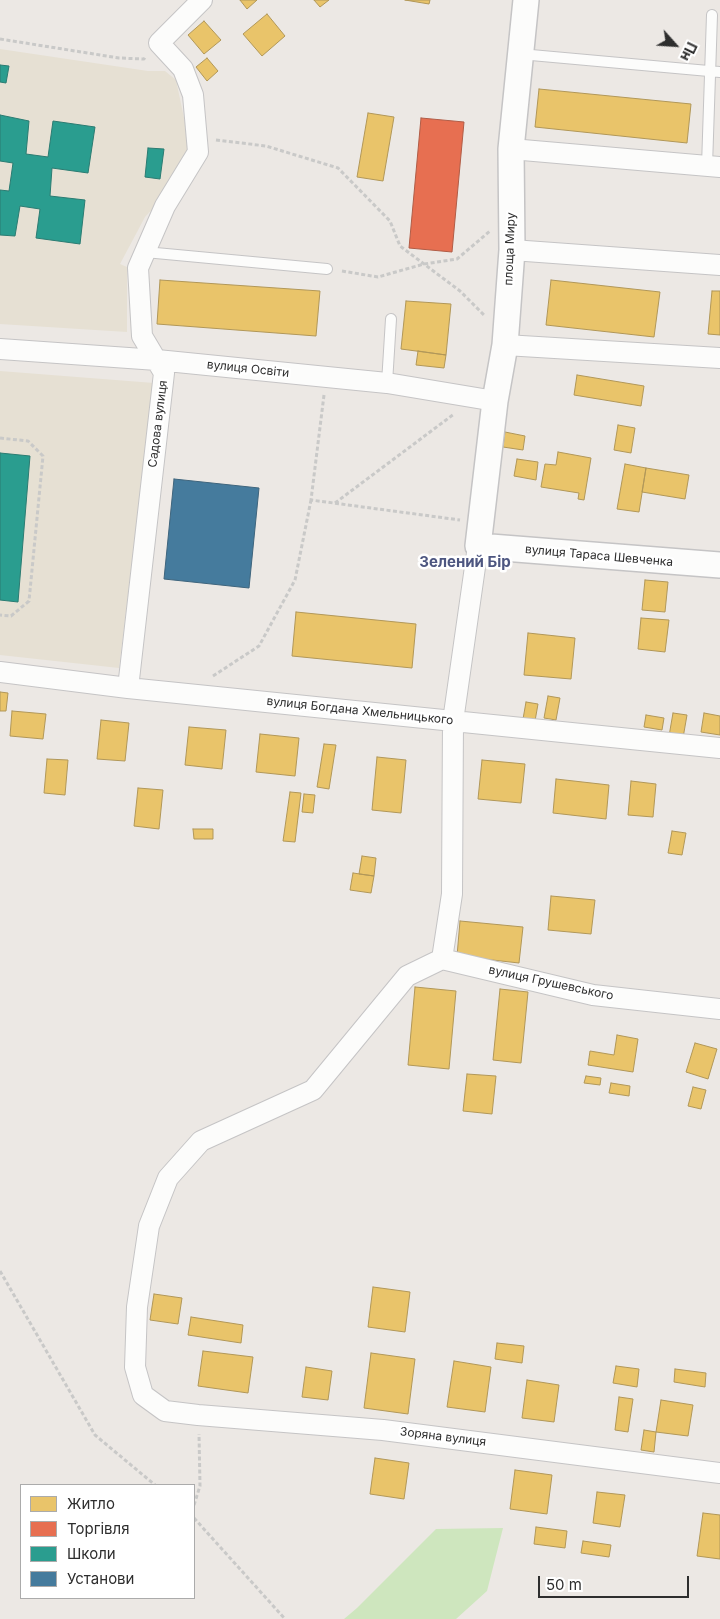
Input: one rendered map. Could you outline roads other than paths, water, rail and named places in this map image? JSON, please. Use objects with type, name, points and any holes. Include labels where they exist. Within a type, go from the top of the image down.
[{"type":"street","name":"Садова вулиця","points":[[128,688],[164,372],[142,336],[138,268],[165,206],[198,152],[193,95],[183,69],[158,43],[202,0]]},
{"type":"street","name":"площа Миру","points":[[479,534],[485,400],[506,341],[512,250],[511,149],[526,0]]},
{"type":"street","points":[[511,149],[714,167]]},
{"type":"street","points":[[512,250],[720,265]]},
{"type":"street","points":[[506,341],[720,358]]},
{"type":"street","name":"вулиця Освіти","points":[[0,349],[156,360],[387,383],[485,400]]},
{"type":"street","points":[[442,959],[452,894],[453,721],[479,534]]},
{"type":"street","name":"вулиця Тараса Шевченка","points":[[479,534],[720,566]]},
{"type":"street","name":"вулиця Богдана Хмельницького","points":[[0,672],[184,694],[720,748]]},
{"type":"street","name":"вулиця Грушевського","points":[[442,959],[593,995],[720,1009]]},
{"type":"street","name":"Зоряна вулиця","points":[[442,959],[408,976],[313,1090],[202,1142],[168,1178],[149,1226],[137,1307],[135,1366],[143,1395],[164,1411],[198,1416],[383,1430],[720,1473]]},
{"type":"lane","points":[[712,15],[716,71],[714,167]]},
{"type":"lane","points":[[520,54],[716,71]]},
{"type":"lane","points":[[145,252],[327,269]]},
{"type":"lane","points":[[387,383],[391,319]]},
{"type":"district","name":"Зелений Бір","points":[[465,562]]}]
